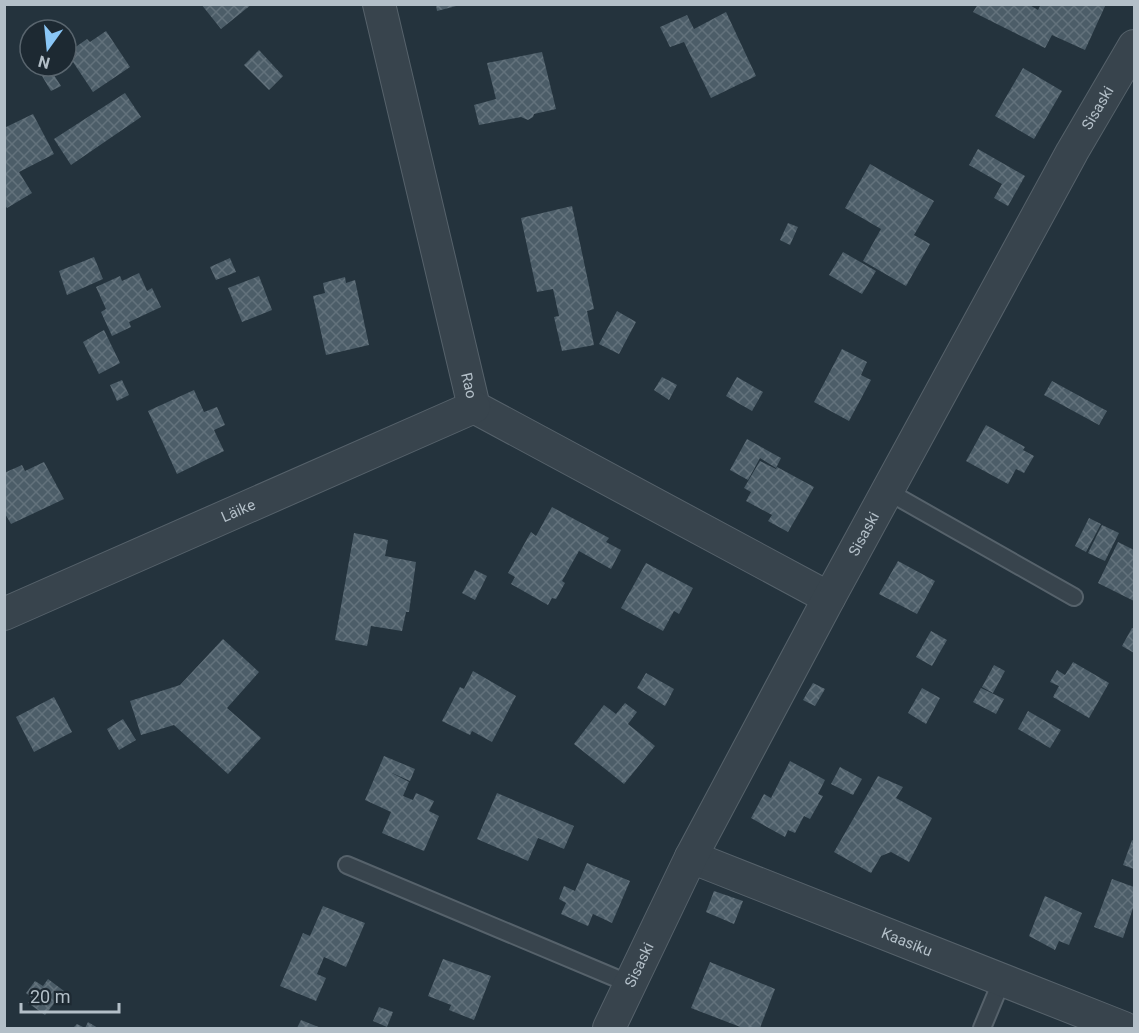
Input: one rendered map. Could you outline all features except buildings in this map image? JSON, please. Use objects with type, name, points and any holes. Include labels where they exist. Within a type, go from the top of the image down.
[{"type":"street","name":"Rao","points":[[379,4],[474,407],[829,598]]},
{"type":"street","name":"Sisaski","points":[[609,1029],[691,857],[829,598],[1072,152],[1134,46]]},
{"type":"street","name":"Läike","points":[[4,614],[474,407]]},
{"type":"street","name":"Kaasiku","points":[[691,857],[1124,1029]]},
{"type":"lane","points":[[887,491],[1074,597]]},
{"type":"lane","points":[[347,865],[630,984]]},
{"type":"lane","points":[[982,1029],[1002,980]]}]
